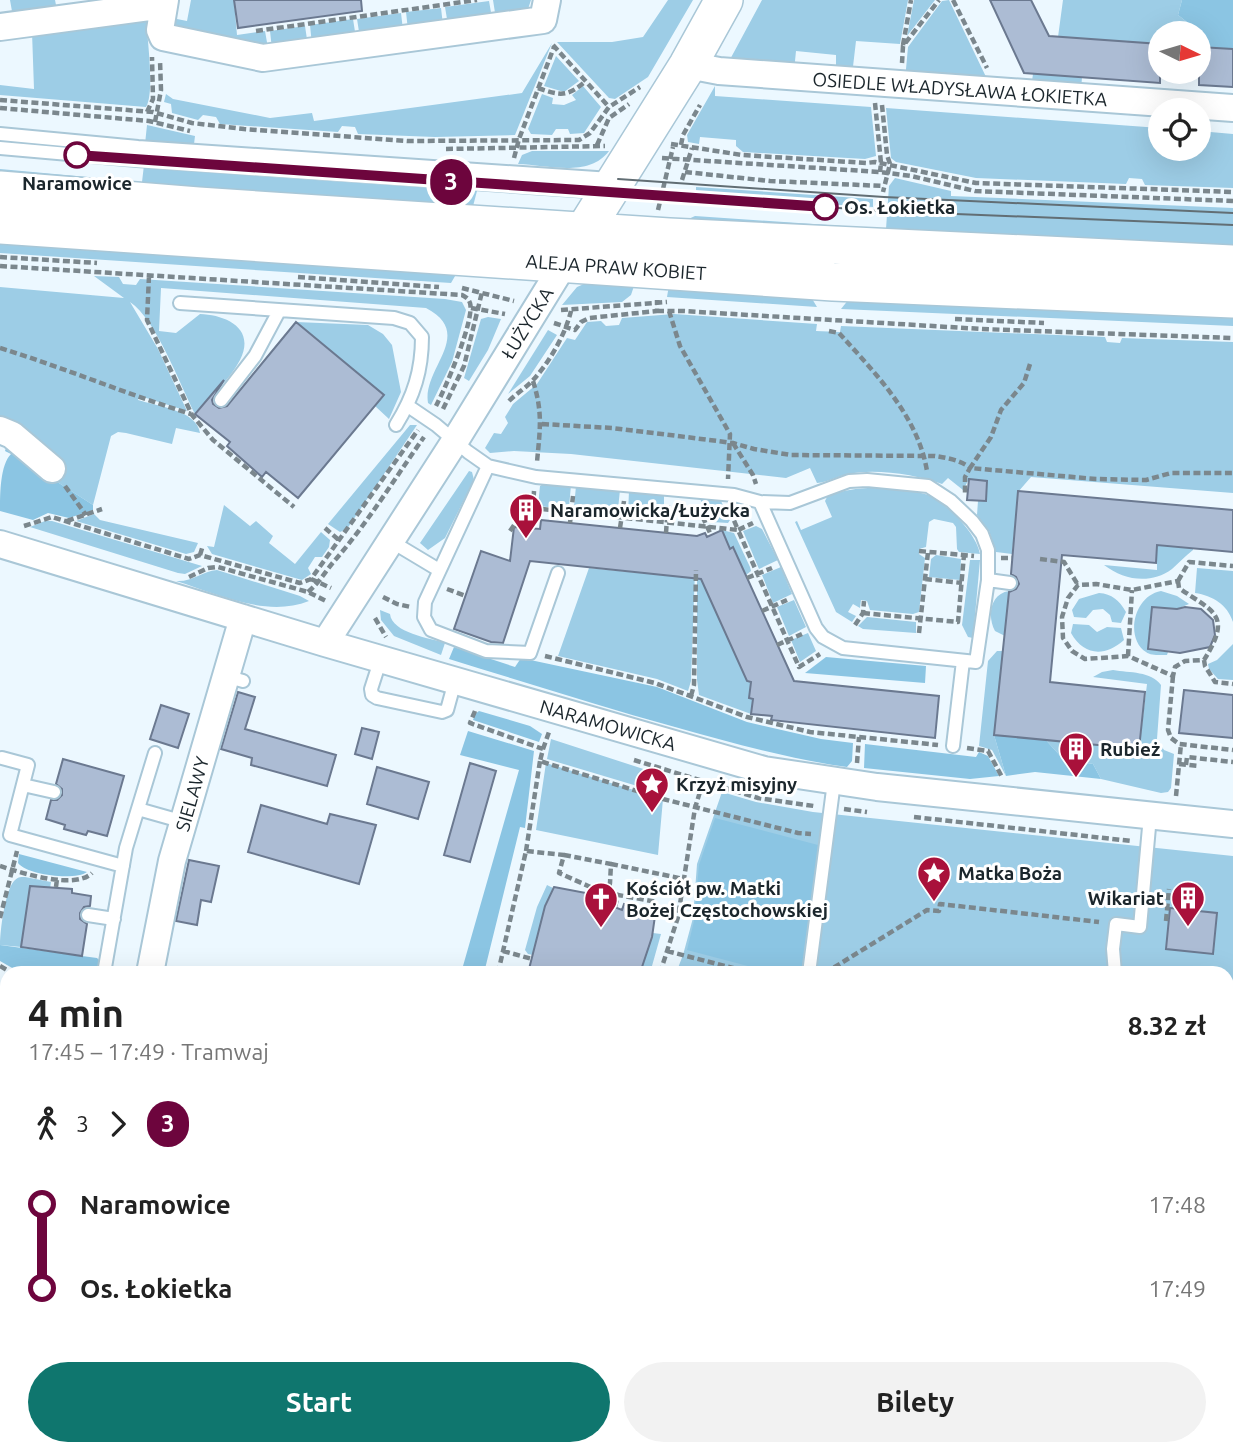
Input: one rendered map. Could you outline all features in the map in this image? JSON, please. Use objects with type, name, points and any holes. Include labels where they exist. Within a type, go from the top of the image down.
[{"type":"street","name":"ŁUŻYCKA","points":[[325,643],[455,441],[584,231],[614,173],[704,68],[724,0]]},
{"type":"street","points":[[0,27],[165,2],[160,30],[163,37],[263,58],[545,10]]},
{"type":"street","name":"OSIEDLE WŁADYSŁAWA ŁOKIETKA","points":[[704,68],[887,84],[1233,108]]},
{"type":"street","name":"ALEJA PRAW KOBIET","points":[[0,190],[584,231],[1233,264]]},
{"type":"street","name":"ALEJA PRAW KOBIET","points":[[0,225],[833,282],[1233,299]]},
{"type":"street","points":[[0,430],[12,435],[52,469]]},
{"type":"street","name":"NARAMOWICKA","points":[[0,544],[325,643],[781,774],[845,776],[1150,816],[1233,824]]},
{"type":"street","name":"SIELAWY","points":[[151,966],[172,861],[234,679],[243,618]]},
{"type":"lane","points":[[0,134],[138,147],[614,173]]},
{"type":"lane","points":[[0,148],[151,161],[614,173]]},
{"type":"lane","points":[[180,303],[394,318],[410,323],[422,337],[422,362],[408,406],[397,425]]},
{"type":"lane","points":[[221,400],[255,356],[279,311]]},
{"type":"lane","points":[[408,406],[488,466],[536,477],[727,494],[760,502],[790,503],[849,481],[867,480],[928,486],[951,501],[982,534],[988,550],[988,580],[976,662],[843,648],[823,637],[800,594],[760,502]]},
{"type":"lane","points":[[488,466],[425,602],[424,617],[431,630],[486,651],[530,653],[558,573]]},
{"type":"lane","points":[[389,540],[439,570]]},
{"type":"lane","points":[[988,580],[1010,583]]},
{"type":"lane","points":[[380,658],[371,690],[372,695],[377,698],[442,712],[447,710],[455,681]]},
{"type":"lane","points":[[953,746],[963,660]]},
{"type":"lane","points":[[105,966],[123,866],[155,753]]},
{"type":"lane","points":[[2,758],[28,765],[10,835],[123,866]]},
{"type":"lane","points":[[811,966],[826,835],[845,776]]},
{"type":"lane","points":[[23,785],[54,792]]},
{"type":"lane","points":[[138,809],[184,822]]},
{"type":"lane","points":[[1114,966],[1116,924],[1140,927],[1150,816]]},
{"type":"lane","points":[[88,915],[114,919]]},
{"type":"path","points":[[247,32],[477,0]]},
{"type":"path","points":[[880,172],[875,108],[903,46],[911,0]]},
{"type":"path","points":[[903,46],[939,0]]},
{"type":"path","points":[[953,0],[998,92]]},
{"type":"path","points":[[147,112],[153,99],[151,46],[163,37]]},
{"type":"path","points":[[155,122],[161,90],[159,43],[163,37]]},
{"type":"path","points":[[516,148],[554,47],[609,107]]},
{"type":"path","points":[[704,68],[681,145],[692,148],[742,155],[890,164],[976,183],[1233,192]]},
{"type":"path","points":[[538,88],[564,95],[586,80]]},
{"type":"path","points":[[0,100],[158,113],[192,123],[219,126],[407,141],[579,140],[590,133],[609,107],[650,80]]},
{"type":"path","points":[[883,192],[890,164],[882,108],[887,84]]},
{"type":"path","points":[[0,107],[155,122],[198,133]]},
{"type":"path","points":[[596,126],[610,129]]},
{"type":"path","points":[[438,149],[597,145],[614,173]]},
{"type":"path","points":[[682,180],[692,148]]},
{"type":"path","points":[[660,200],[670,159],[880,172],[975,191],[1233,201]]},
{"type":"path","points":[[685,172],[770,181],[884,186]]},
{"type":"path","points":[[0,257],[102,264]]},
{"type":"path","points":[[0,266],[462,295],[467,298],[471,309],[453,372],[430,421],[311,579],[300,583],[200,555],[189,559],[48,517],[23,526],[29,531]]},
{"type":"path","points":[[149,276],[147,320],[192,415],[212,440],[295,507]]},
{"type":"path","points":[[290,277],[464,288],[507,300]]},
{"type":"path","points":[[308,592],[319,583],[330,565],[356,536],[460,377],[484,283]]},
{"type":"path","points":[[657,312],[658,297]]},
{"type":"path","points":[[471,309],[505,314]]},
{"type":"path","points":[[669,310],[680,346],[730,434],[732,443],[727,494]]},
{"type":"path","points":[[549,322],[575,330],[581,322],[589,318],[669,310],[982,329],[1233,338]]},
{"type":"path","points":[[829,331],[839,333],[894,398],[915,433],[925,457],[928,486]]},
{"type":"path","points":[[0,348],[192,415]]},
{"type":"path","points":[[965,497],[965,477],[991,437],[1001,410],[1024,383],[1030,364]]},
{"type":"path","points":[[533,381],[542,424],[536,477]]},
{"type":"path","points":[[542,424],[612,428],[732,443],[790,455],[949,458],[970,468],[987,471],[1121,480],[1146,480],[1171,473],[1233,473]]},
{"type":"path","points":[[732,443],[753,475],[760,502]]},
{"type":"path","points":[[52,469],[86,515]]},
{"type":"path","points":[[570,523],[574,480]]},
{"type":"path","points":[[621,528],[626,485]]},
{"type":"path","points":[[666,533],[670,489]]},
{"type":"path","points":[[695,491],[694,499],[711,535]]},
{"type":"path","points":[[510,531],[519,518],[533,508],[738,530],[799,667],[820,654]]},
{"type":"path","points":[[67,522],[102,509]]},
{"type":"path","points":[[325,528],[340,541]]},
{"type":"path","points":[[200,555],[203,544]]},
{"type":"path","points":[[919,551],[981,557]]},
{"type":"path","points":[[919,633],[928,552]]},
{"type":"path","points":[[863,613],[958,622],[964,555]]},
{"type":"path","points":[[1040,559],[1063,562],[1077,585]]},
{"type":"path","points":[[747,578],[786,561]]},
{"type":"path","points":[[1233,566],[1189,562],[1178,581],[1179,588],[1219,611],[1225,622],[1224,634],[1217,648],[1204,660],[1185,661],[1175,667],[1168,730],[1171,738],[1181,744],[1233,750]]},
{"type":"path","points":[[185,577],[218,567],[308,592],[316,598]]},
{"type":"path","points":[[691,696],[694,685],[696,570]]},
{"type":"path","points":[[311,579],[331,588]]},
{"type":"path","points":[[925,579],[962,583]]},
{"type":"path","points":[[1077,585],[1096,584],[1132,590],[1178,581]]},
{"type":"path","points":[[1077,585],[1068,598],[1062,617],[1063,638],[1072,651],[1085,659],[1128,656],[1173,676]]},
{"type":"path","points":[[1128,656],[1132,590]]},
{"type":"path","points":[[762,611],[800,594]]},
{"type":"path","points":[[379,596],[397,604],[424,609]]},
{"type":"path","points":[[855,625],[863,613],[864,601]]},
{"type":"path","points":[[777,645],[816,628]]},
{"type":"path","points":[[530,653],[655,683],[747,717],[810,732],[988,751],[1004,780],[993,781]]},
{"type":"path","points":[[1204,660],[1215,682],[1233,684]]},
{"type":"path","points":[[470,723],[542,749]]},
{"type":"path","points":[[500,966],[527,851],[542,749],[552,725]]},
{"type":"path","points":[[845,776],[859,737]]},
{"type":"path","points":[[1175,802],[1181,744]]},
{"type":"path","points":[[1186,765],[1186,757],[1233,762]]},
{"type":"path","points":[[540,761],[695,808],[798,833],[826,835]]},
{"type":"path","points":[[1179,764],[1198,766]]},
{"type":"path","points":[[662,966],[678,917],[695,808],[702,782]]},
{"type":"path","points":[[0,918],[12,870],[10,835]]},
{"type":"path","points":[[527,851],[564,855],[684,879]]},
{"type":"path","points":[[564,855],[559,873],[618,895],[657,902]]},
{"type":"path","points":[[606,903],[611,864]]},
{"type":"path","points":[[0,866],[72,881]]},
{"type":"path","points":[[56,887],[57,879]]},
{"type":"path","points":[[595,888],[595,901]]},
{"type":"path","points":[[1166,921],[1169,889]]},
{"type":"path","points":[[615,907],[618,895]]},
{"type":"path","points":[[836,966],[927,909],[939,911],[940,904],[1116,924]]},
{"type":"path","points":[[503,951],[532,959]]},
{"type":"path","points":[[667,951],[717,966]]},
{"type":"shaded area","points":[[10,0],[55,0],[57,10],[13,17]]},
{"type":"shaded area","points":[[191,0],[234,0],[237,35],[265,31],[268,48],[179,32],[172,18],[187,21]]},
{"type":"shaded area","points":[[493,0],[531,0],[528,9],[496,19]]},
{"type":"shaded area","points":[[668,0],[693,0],[648,77],[615,99],[609,98],[557,42],[612,42],[643,37]]},
{"type":"shaded area","points":[[762,0],[908,0],[900,44],[856,41],[852,75],[836,74],[836,55],[796,51],[794,71],[727,65]]},
{"type":"shaded area","points":[[914,0],[935,0],[907,36]]},
{"type":"shaded area","points":[[949,0],[988,81],[905,80],[908,47],[942,1]]},
{"type":"shaded area","points":[[1063,0],[1182,0],[1178,15],[1186,21],[1148,21],[1148,43],[1058,37]]},
{"type":"shaded area","points":[[1182,0],[1233,0],[1233,49],[1211,48],[1211,21],[1186,21],[1178,15]]},
{"type":"shaded area","points":[[489,1],[492,18],[448,25],[445,7]]},
{"type":"shaded area","points":[[441,8],[443,25],[408,30],[406,12]]},
{"type":"shaded area","points":[[401,13],[403,30],[360,38],[357,19]]},
{"type":"shaded area","points":[[146,17],[150,90],[146,107],[0,95],[0,85],[34,89],[32,32]]},
{"type":"shaded area","points":[[353,19],[356,38],[312,45],[310,25]]},
{"type":"shaded area","points":[[305,26],[308,46],[272,49],[270,31]]},
{"type":"shaded area","points":[[552,43],[515,135],[435,137],[358,134],[355,127],[342,126],[338,132],[220,124],[216,117],[203,115],[198,120],[172,113],[171,104],[164,102],[166,94],[173,99],[270,118],[312,113],[314,121],[522,93]]},
{"type":"shaded area","points":[[556,56],[579,81],[564,92],[544,86]]},
{"type":"shaded area","points":[[1033,74],[1082,77],[1081,91],[1031,88]]},
{"type":"shaded area","points":[[583,86],[601,107],[584,133],[570,134],[568,129],[556,129],[552,135],[531,134],[528,129],[542,94],[553,98],[552,104],[564,105],[576,100],[572,95]]},
{"type":"shaded area","points":[[715,86],[715,96],[871,107],[876,156],[865,159],[743,152],[736,146],[736,140],[700,137],[699,144],[688,142],[687,135]]},
{"type":"shaded area","points":[[886,108],[1148,127],[1148,161],[1211,161],[1211,132],[1233,134],[1233,188],[1145,185],[1142,179],[1129,178],[1126,184],[976,178],[896,162],[891,158]]},
{"type":"shaded area","points":[[147,125],[195,136],[194,144],[145,144]]},
{"type":"shaded area","points":[[532,151],[609,151],[590,165],[579,167],[518,164],[522,155]]},
{"type":"shaded area","points":[[144,165],[157,169],[477,191],[472,210],[0,176],[0,169],[142,182]]},
{"type":"shaded area","points":[[895,178],[951,191],[951,196],[1233,208],[1233,252],[684,221],[695,216],[886,229],[889,186]]},
{"type":"shaded area","points":[[696,187],[873,199],[873,207],[696,196]]},
{"type":"shaded area","points":[[0,241],[458,271],[451,283],[0,253]]},
{"type":"shaded area","points":[[94,276],[119,277],[123,284],[136,285],[140,279],[445,299],[462,302],[466,310],[452,362],[431,405],[428,403],[428,390],[444,352],[447,329],[440,318],[426,308],[161,288],[159,331],[176,333],[200,314],[219,317],[236,325],[244,339],[244,349],[236,367],[195,414],[158,337],[140,311],[130,302],[158,349],[187,411],[140,396],[138,400],[184,414],[192,419],[200,433],[176,428],[172,444],[126,433],[118,432],[111,436],[93,505],[48,476],[0,423],[0,287],[124,298]]},
{"type":"shaded area","points":[[591,281],[635,283],[631,295],[622,302],[562,305],[577,287]]},
{"type":"shaded area","points":[[669,285],[811,297],[817,307],[667,297]]},
{"type":"shaded area","points":[[849,299],[1233,314],[1233,326],[841,309]]},
{"type":"shaded area","points":[[674,314],[817,324],[816,331],[840,332],[841,326],[1105,337],[1107,342],[1120,343],[1122,338],[1233,342],[1233,493],[1031,477],[1018,492],[1012,554],[996,552],[989,531],[977,515],[978,501],[986,501],[987,481],[969,479],[963,490],[948,478],[942,484],[909,475],[859,472],[817,483],[810,468],[786,478],[571,454],[514,451],[490,453],[485,448],[494,433],[501,434],[508,423],[505,417],[513,404],[537,384],[567,338],[575,340],[587,322],[601,321],[606,326],[619,325],[622,318]]},
{"type":"shaded area","points":[[481,319],[501,319],[488,350],[469,381],[464,378]]},
{"type":"shaded area","points":[[296,322],[368,325],[383,334],[392,345],[401,392],[389,419],[375,406],[384,395]]},
{"type":"shaded area","points":[[548,330],[557,335],[530,376],[508,394]]},
{"type":"shaded area","points":[[410,425],[417,425],[347,529],[340,532],[328,524]]},
{"type":"shaded area","points":[[8,442],[48,476],[93,505],[93,510],[69,518],[48,513],[33,520],[0,511],[3,472],[11,454],[5,451]]},
{"type":"shaded area","points":[[469,471],[472,472],[474,480],[445,538],[428,550],[420,543]]},
{"type":"shaded area","points":[[545,483],[571,485],[569,507],[538,506],[540,486]]},
{"type":"shaded area","points":[[576,486],[620,490],[618,509],[614,514],[577,510],[574,507]]},
{"type":"shaded area","points":[[874,488],[913,491],[933,497],[967,528],[980,554],[959,552],[956,527],[953,523],[934,519],[929,522],[926,547],[919,549],[919,554],[925,558],[919,612],[913,614],[870,610],[867,601],[861,600],[860,608],[853,604],[848,612],[856,616],[852,622],[836,612],[795,522],[797,521],[801,530],[832,517],[825,501],[827,497],[850,490]]},
{"type":"shaded area","points":[[629,491],[664,495],[664,513],[661,517],[628,514]]},
{"type":"shaded area","points":[[700,499],[721,501],[730,520],[728,523],[712,522]]},
{"type":"shaded area","points":[[224,505],[250,526],[256,521],[273,536],[269,543],[295,564],[321,532],[330,540],[329,547],[322,557],[315,557],[308,568],[311,574],[302,580],[212,554],[207,546],[214,547]]},
{"type":"shaded area","points":[[94,514],[100,520],[198,543],[194,552],[186,554],[76,521]]},
{"type":"shaded area","points":[[45,521],[202,566],[185,574],[178,573],[30,527]]},
{"type":"shaded area","points":[[756,526],[762,529],[778,560],[759,569],[743,531]]},
{"type":"shaded area","points":[[722,530],[734,533],[750,567],[751,571],[746,575],[732,547],[730,549]]},
{"type":"shaded area","points":[[1157,545],[1193,550],[1164,574],[1146,579],[1120,574],[1104,565],[1157,570]]},
{"type":"shaded area","points":[[936,555],[961,559],[960,580],[929,577],[931,559]]},
{"type":"shaded area","points":[[970,560],[980,560],[973,638],[968,637],[962,625]]},
{"type":"shaded area","points":[[781,567],[792,594],[773,603],[762,575]]},
{"type":"shaded area","points":[[589,568],[691,578],[695,570],[691,681],[688,691],[657,679],[558,656]]},
{"type":"shaded area","points":[[1197,568],[1233,571],[1233,622],[1227,610],[1218,602],[1195,593]]},
{"type":"shaded area","points":[[697,569],[746,679],[751,682],[751,714],[699,695]]},
{"type":"shaded area","points":[[217,570],[309,601],[293,606],[259,606],[225,598],[176,581]]},
{"type":"shaded area","points":[[1009,591],[1005,636],[995,631],[991,613],[998,596]]},
{"type":"shaded area","points":[[1161,591],[1177,596],[1189,604],[1177,609],[1152,607],[1148,649],[1168,652],[1167,655],[1153,655],[1139,646],[1134,628],[1135,618],[1144,601]]},
{"type":"shaded area","points":[[1099,593],[1118,601],[1126,612],[1121,623],[1112,622],[1110,615],[1103,609],[1093,610],[1086,618],[1074,617],[1072,610],[1079,599]]},
{"type":"shaded area","points":[[794,600],[806,627],[789,636],[777,607]]},
{"type":"shaded area","points":[[380,610],[390,614],[397,626],[404,630],[445,643],[441,655],[394,636],[381,620]]},
{"type":"shaded area","points":[[867,617],[916,622],[916,633],[863,629],[858,626]]},
{"type":"shaded area","points":[[1073,624],[1089,625],[1097,632],[1107,627],[1121,628],[1124,640],[1110,649],[1095,652],[1088,650],[1076,641],[1071,633]]},
{"type":"shaded area","points":[[808,633],[816,651],[800,662],[791,640]]},
{"type":"shaded area","points":[[1233,644],[1233,680],[1218,679],[1208,664],[1217,660]]},
{"type":"shaded area","points":[[454,647],[515,667],[521,658],[657,687],[747,722],[821,739],[853,743],[852,761],[847,767],[804,760],[647,719],[449,659]]},
{"type":"shaded area","points":[[997,651],[1003,651],[994,735],[1006,776],[992,750],[979,746],[988,661]]},
{"type":"shaded area","points":[[826,657],[926,666],[925,683],[805,673]]},
{"type":"shaded area","points":[[1113,670],[1146,675],[1161,685],[1157,739],[1164,750],[1174,754],[1171,788],[1168,792],[1161,793],[1101,779],[1093,764],[1063,759],[1044,738],[1139,749],[1147,684],[1093,677]]},
{"type":"shaded area","points":[[479,711],[530,726],[542,734],[539,742],[473,720]]},
{"type":"shaded area","points":[[468,731],[534,751],[525,828],[520,827],[486,966],[463,966],[519,770],[460,755]]},
{"type":"shaded area","points":[[994,735],[1044,738],[1063,759],[1093,764],[1101,779],[1035,772],[1006,776]]},
{"type":"shaded area","points":[[551,739],[668,777],[664,794],[547,759]]},
{"type":"shaded area","points":[[865,744],[976,757],[979,752],[988,756],[999,776],[970,779],[864,768]]},
{"type":"shaded area","points":[[546,763],[663,799],[658,855],[536,830]]},
{"type":"shaded area","points":[[722,792],[756,802],[813,812],[1233,856],[1233,966],[679,966],[693,918],[697,864]]},
{"type":"shaded area","points":[[715,818],[818,845],[805,966],[748,966],[687,950],[694,921],[699,865]]},
{"type":"shaded area","points":[[19,854],[87,872],[62,876],[31,871],[18,863]]},
{"type":"shaded area","points":[[25,877],[51,882],[50,889],[30,887],[21,947],[0,945],[8,893],[15,880]]},
{"type":"shaded area","points":[[547,885],[553,888],[545,905],[533,955],[528,954],[525,950],[537,907]]},
{"type":"shaded area","points":[[653,933],[661,934],[652,966],[642,966]]},
{"type":"shaded area","points":[[0,945],[97,958],[100,961],[99,966],[9,966],[0,961]]},
{"type":"building","points":[[234,0],[361,0],[362,11],[238,28]]},
{"type":"building","points":[[990,0],[1031,0],[1049,36],[1148,43],[1148,82],[1024,73]]},
{"type":"building","points":[[1211,48],[1233,49],[1233,87],[1199,85],[1211,84]]},
{"type":"building","points":[[296,322],[384,395],[298,498],[266,472],[262,477],[227,446],[230,442],[195,414],[224,380],[212,400],[219,408],[227,406]]},
{"type":"building","points":[[969,479],[987,481],[986,501],[967,500]]},
{"type":"building","points":[[1018,491],[1233,510],[1233,552],[1157,545],[1156,563],[1062,555],[1050,682],[1145,692],[1139,749],[994,735],[1009,592],[1019,584],[1011,574]]},
{"type":"building","points":[[541,520],[697,536],[705,533],[707,537],[722,530],[730,549],[733,547],[794,681],[939,696],[935,738],[771,720],[772,716],[751,714],[751,682],[747,681],[701,579],[530,561],[503,643],[491,642],[454,629],[481,551],[510,561],[514,527],[540,529]]},
{"type":"building","points":[[1152,607],[1201,609],[1213,620],[1215,635],[1210,647],[1180,653],[1148,649]]},
{"type":"building","points":[[1184,690],[1233,695],[1233,738],[1179,733]]},
{"type":"building","points":[[238,692],[255,697],[245,729],[336,755],[327,786],[251,765],[252,758],[221,749]]},
{"type":"building","points":[[161,705],[189,714],[178,748],[150,739]]},
{"type":"building","points":[[362,728],[379,732],[372,759],[355,754]]},
{"type":"building","points":[[63,759],[124,776],[107,836],[88,831],[86,835],[64,829],[65,825],[46,819],[51,800],[57,800],[62,795],[62,789],[56,784]]},
{"type":"building","points":[[470,763],[496,771],[470,862],[444,855]]},
{"type":"building","points":[[377,767],[429,782],[418,819],[367,804]]},
{"type":"building","points":[[261,805],[327,824],[330,814],[376,825],[359,884],[248,852]]},
{"type":"building","points":[[189,860],[219,866],[211,902],[201,900],[197,925],[176,921]]},
{"type":"building","points":[[30,886],[72,889],[72,893],[91,896],[90,906],[84,907],[80,913],[80,919],[87,924],[82,956],[21,947]]},
{"type":"building","name":"Kościół pw. Matki Bożej Częstochowskiej","points":[[554,887],[586,893],[585,899],[622,910],[624,904],[655,916],[652,937],[642,966],[530,966],[545,906]]},
{"type":"building","name":"Wikariat","points":[[1170,908],[1217,913],[1213,954],[1166,949]]},
{"type":"tram line","name":"3","points":[[77,155],[825,207]]},
{"type":"tram line","points":[[618,179],[884,197],[1233,213]]},
{"type":"tram line","points":[[609,192],[882,211],[1233,225]]},
{"type":"place","name":"Naramowice","points":[[77,155]]},
{"type":"place","name":"Os. Łokietka","points":[[825,207]]},
{"type":"place","name":"Naramowicka/Łużycka","points":[[526,540]]},
{"type":"place","name":"Rubież","points":[[1076,779]]},
{"type":"place","name":"Krzyż misyjny","points":[[652,814]]},
{"type":"place","name":"Matka Boża","points":[[934,903]]},
{"type":"place","name":"Wikariat","points":[[1188,928]]},
{"type":"place","name":"Kościół pw. Matki Bożej Częstochowskiej","points":[[601,929]]}]
